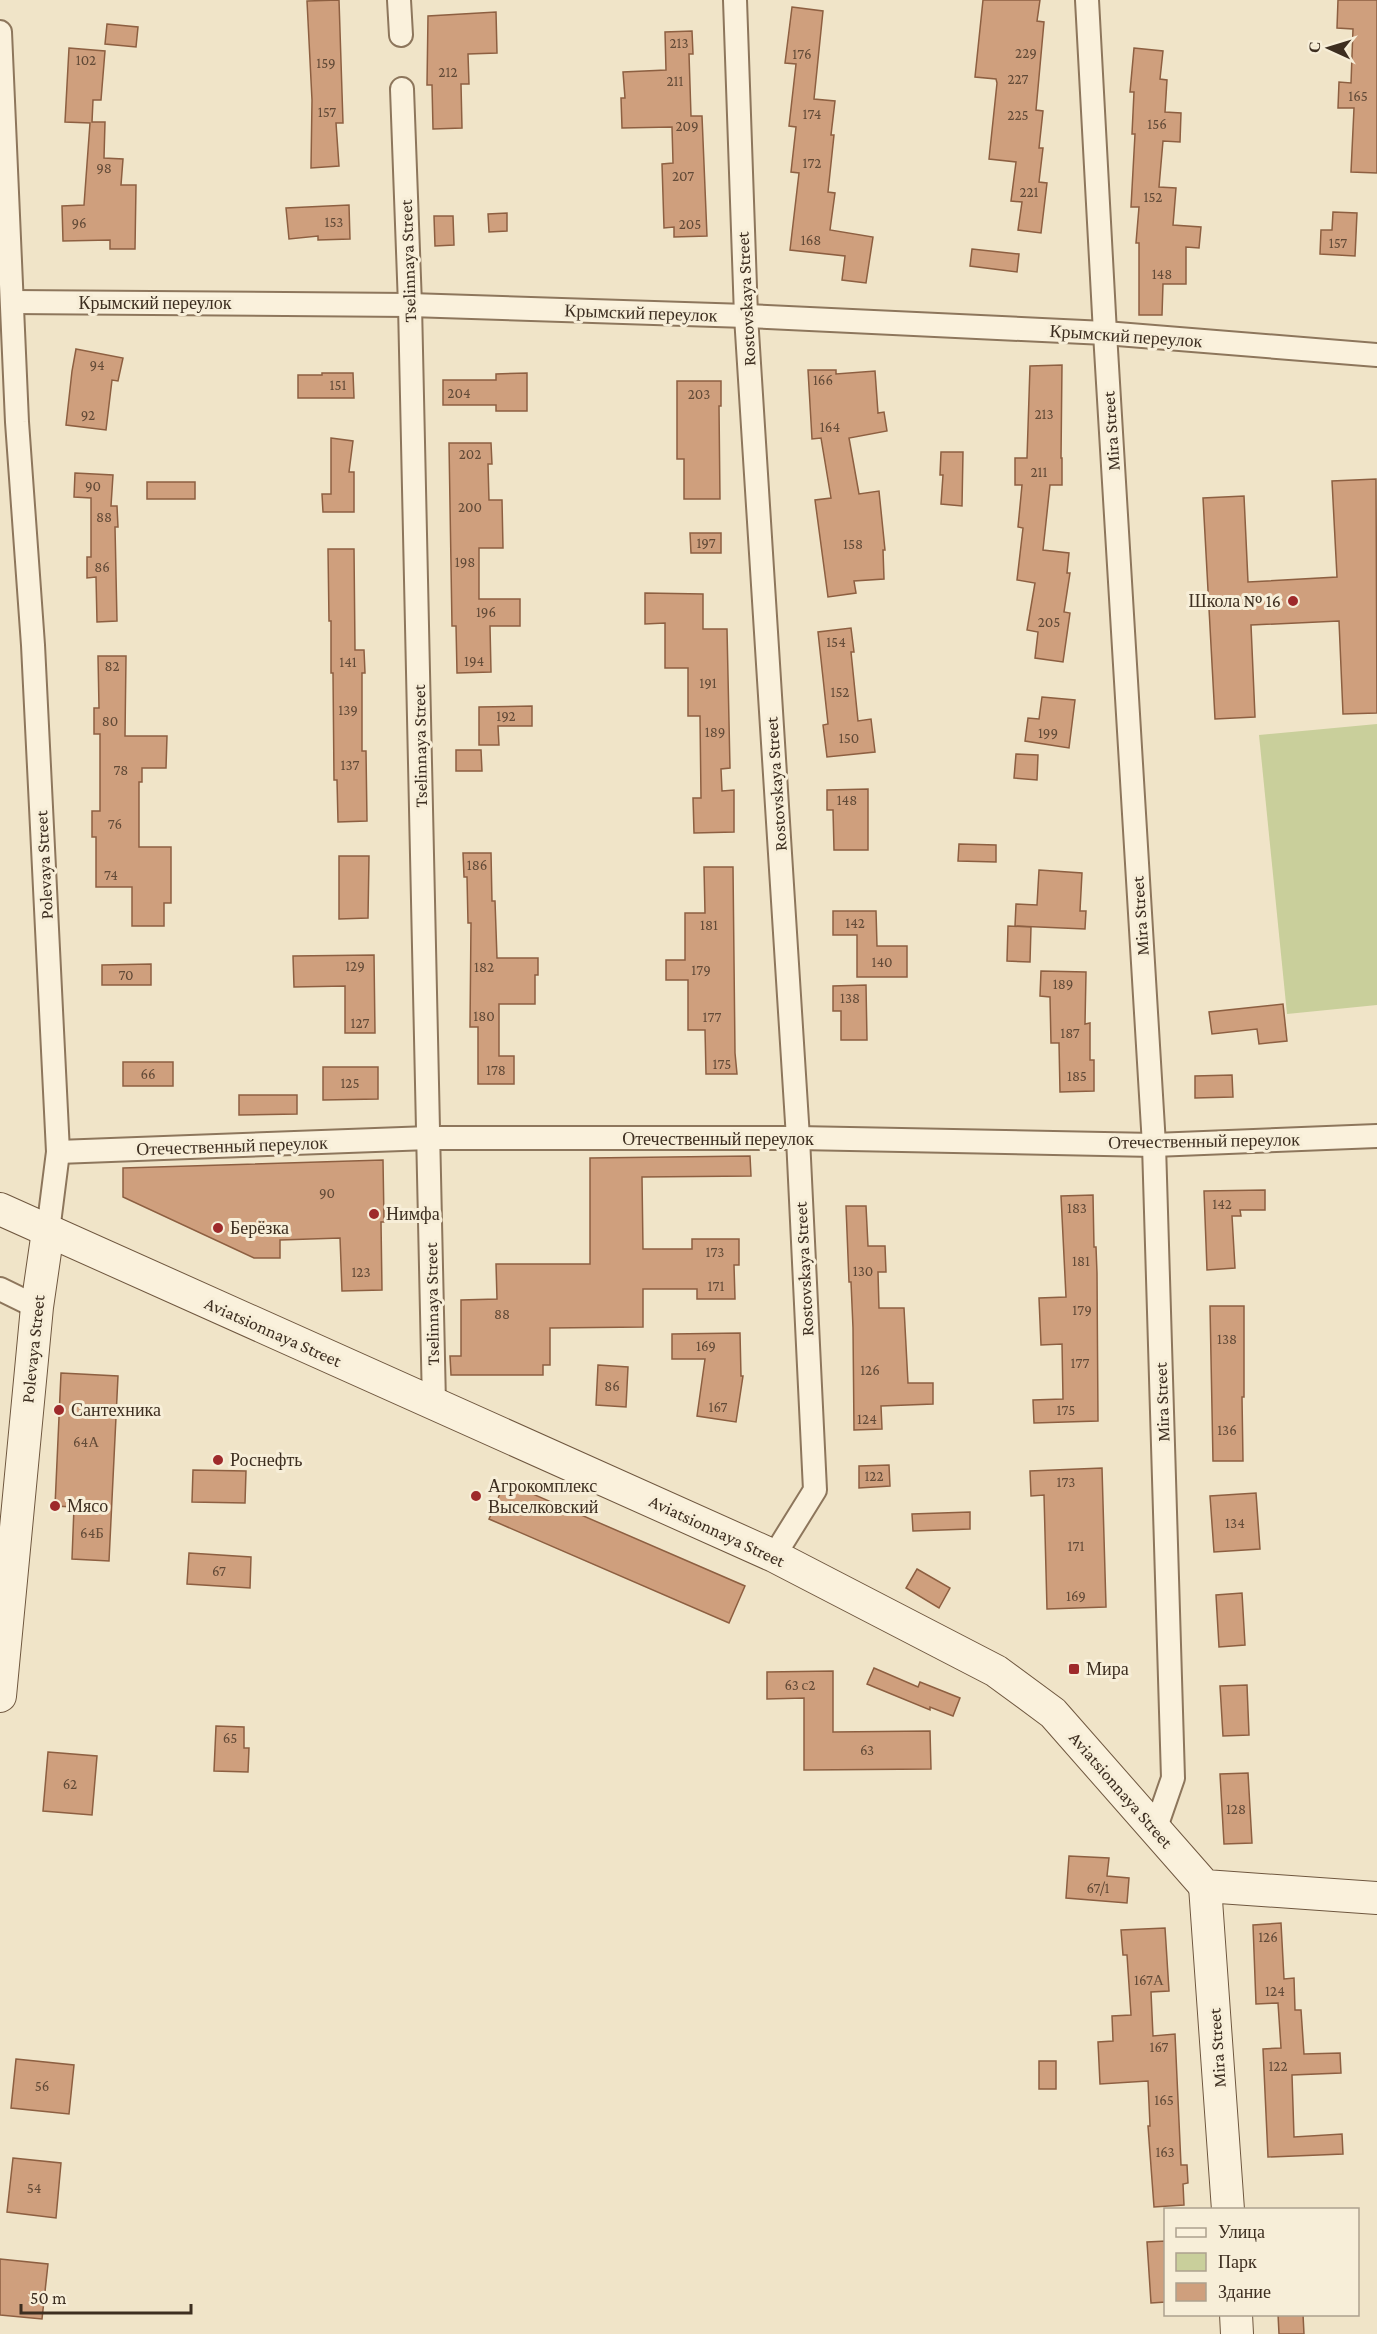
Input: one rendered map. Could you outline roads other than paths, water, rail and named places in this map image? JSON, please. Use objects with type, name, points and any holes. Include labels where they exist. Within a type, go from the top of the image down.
[{"type":"main road","name":"Aviatsionnaya Street","points":[[0,1209],[774,1556],[996,1671],[1053,1713],[1205,1886]]},
{"type":"main road","name":"Polevaya Street","points":[[0,1696],[6,1570],[48,1231]]},
{"type":"main road","points":[[1205,1886],[1377,1898]]},
{"type":"main road","name":"Mira Street","points":[[1205,1886],[1228,2208]]},
{"type":"main road","points":[[1236,2316],[1237,2334]]},
{"type":"street","points":[[399,0],[401,35]]},
{"type":"street","name":"Rostovskaya Street","points":[[735,0],[746,316],[798,1138],[815,1490],[774,1556]]},
{"type":"street","name":"Mira Street","points":[[1087,0],[1154,1145],[1173,1778],[1155,1830]]},
{"type":"street","name":"Polevaya Street","points":[[0,32],[17,423],[33,645],[58,1152],[48,1231]]},
{"type":"street","name":"Tselinnaya Street","points":[[402,89],[410,304],[434,1404]]},
{"type":"street","name":"Крымский переулок","points":[[12,302],[410,304],[746,316],[1105,333],[1377,355]]},
{"type":"street","name":"Отечественный переулок","points":[[58,1152],[429,1138],[798,1138],[1154,1145],[1377,1136]]},
{"type":"street","points":[[0,1289],[37,1307]]},
{"type":"place","name":"Школа № 16","points":[[1293,601]]},
{"type":"place","name":"Нимфа","points":[[374,1214]]},
{"type":"place","name":"Берёзка","points":[[218,1228]]},
{"type":"place","name":"Сантехника","points":[[59,1410]]},
{"type":"place","name":"Роснефть","points":[[218,1460]]},
{"type":"place","name":"Агрокомплекс Выселковский","points":[[476,1496]]},
{"type":"place","name":"Мясо","points":[[55,1506]]},
{"type":"place","name":"Мира","points":[[1074,1669]]}]
